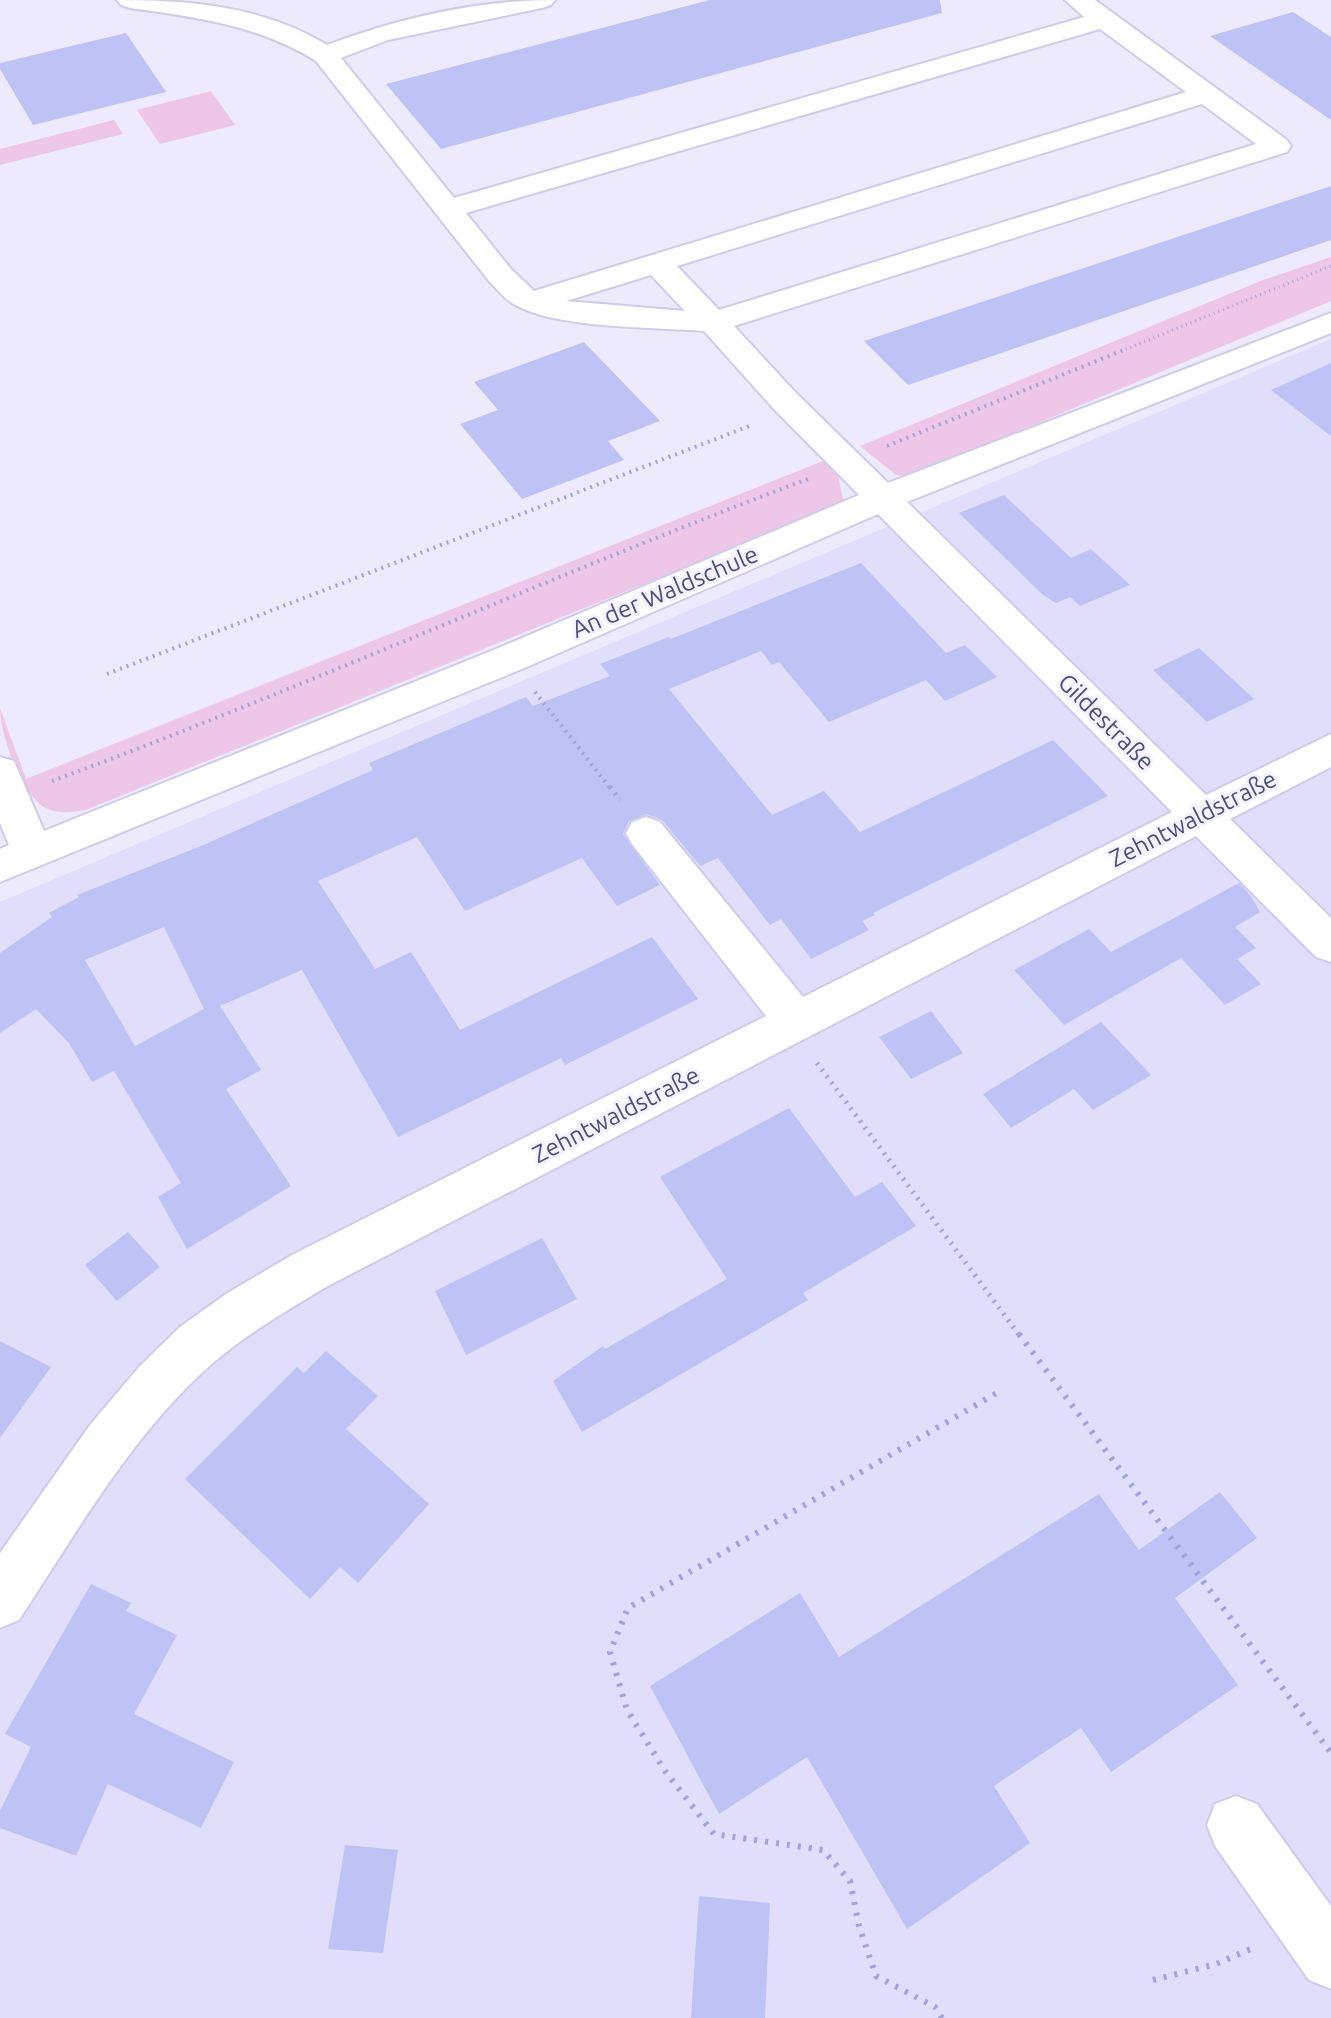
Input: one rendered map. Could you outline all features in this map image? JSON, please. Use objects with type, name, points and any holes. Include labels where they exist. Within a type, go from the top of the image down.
[{"type":"street","points":[[130,0],[275,26],[325,55],[500,275],[530,302],[583,313],[713,322],[1277,146],[1078,0]]},
{"type":"street","points":[[325,55],[381,34],[542,0]]},
{"type":"street","points":[[448,209],[1105,19]]},
{"type":"street","points":[[530,302],[1207,94]]},
{"type":"street","name":"Gildestraße","points":[[656,262],[784,400],[1331,945]]},
{"type":"street","name":"An der Waldschule","points":[[16,859],[509,659],[884,498],[1331,322]]},
{"type":"street","name":"Zehntwaldstraße","points":[[0,1601],[73,1491],[144,1401],[185,1356],[243,1311],[309,1271],[1331,749]]},
{"type":"street","points":[[5,784],[16,859]]},
{"type":"street","points":[[646,833],[794,1025]]},
{"type":"street","points":[[1236,1825],[1319,1941]]},
{"type":"path","points":[[5,784],[152,744],[369,651],[644,540],[849,464],[899,440],[1331,266]]},
{"type":"path","points":[[107,674],[735,432],[766,419],[784,400]]},
{"type":"path","points":[[509,659],[646,833]]},
{"type":"path","points":[[794,1025],[1331,1753]]},
{"type":"path","points":[[942,2018],[935,2007],[876,1976],[859,1926],[850,1881],[823,1850],[714,1834],[665,1771],[627,1710],[610,1652],[628,1608],[1000,1391]]},
{"type":"path","points":[[1153,1980],[1319,1941]]},
{"type":"shaded area","points":[[211,91],[235,125],[160,144],[137,110]]},
{"type":"shaded area","points":[[114,120],[123,134],[0,165],[0,149]]},
{"type":"shaded area","points":[[1331,257],[1331,301],[909,477],[896,475],[860,446],[1263,280]]},
{"type":"shaded area","points":[[1331,339],[1331,2018],[0,2018],[0,902]]},
{"type":"shaded area","points":[[823,461],[838,476],[844,503],[86,810],[57,812],[38,803],[21,780],[8,749],[0,708],[26,779]]},
{"type":"building","points":[[710,0],[940,0],[942,13],[441,149],[386,84]]},
{"type":"building","points":[[1293,12],[1331,37],[1331,120],[1210,36]]},
{"type":"building","points":[[126,33],[166,92],[33,125],[0,69],[0,63]]},
{"type":"building","points":[[1331,186],[1331,240],[908,385],[864,341]]},
{"type":"building","points":[[584,342],[660,421],[608,441],[624,460],[522,499],[460,424],[498,410],[474,382]]},
{"type":"building","points":[[1331,363],[1331,436],[1271,390]]},
{"type":"building","points":[[1004,495],[1071,558],[1091,549],[1130,585],[1080,606],[1070,597],[1056,603],[1043,595],[959,513]]},
{"type":"building","points":[[861,563],[946,653],[965,645],[997,677],[945,701],[926,680],[829,722],[779,662],[772,665],[761,651],[669,689],[772,815],[824,791],[860,832],[1053,740],[1108,796],[873,913],[875,915],[862,921],[869,930],[811,959],[781,919],[770,925],[718,858],[700,866],[662,820],[647,814],[629,821],[623,834],[660,885],[617,906],[582,858],[465,911],[417,837],[318,881],[375,969],[411,952],[460,1030],[652,937],[698,999],[565,1065],[561,1058],[398,1137],[302,970],[220,1006],[261,1070],[226,1089],[291,1186],[187,1249],[158,1197],[181,1183],[114,1071],[92,1082],[69,1043],[36,1009],[0,1033],[0,953],[52,917],[49,913],[79,897],[77,895],[201,846],[373,770],[369,763],[526,697],[533,706],[610,676],[600,664],[669,637],[671,639]],"holes":[[[164,927],[204,1009],[135,1046],[85,960]]]},
{"type":"building","points":[[1199,648],[1254,699],[1207,722],[1153,670]]},
{"type":"building","points":[[1239,883],[1260,912],[1235,927],[1256,948],[1237,959],[1261,984],[1225,1005],[1181,958],[1064,1025],[1014,970],[1089,929],[1111,952]]},
{"type":"building","points":[[931,1011],[963,1053],[911,1079],[879,1037]]},
{"type":"building","points":[[1101,1022],[1151,1075],[1093,1110],[1074,1089],[1011,1128],[983,1094]]},
{"type":"building","points":[[789,1108],[855,1197],[882,1182],[916,1226],[803,1293],[808,1300],[582,1432],[553,1381],[603,1346],[605,1349],[727,1279],[660,1177]]},
{"type":"building","points":[[128,1232],[160,1267],[117,1301],[85,1265]]},
{"type":"building","points":[[542,1238],[577,1299],[466,1355],[435,1291]]},
{"type":"building","points":[[0,1341],[51,1367],[0,1438]]},
{"type":"building","points":[[326,1351],[378,1396],[346,1429],[429,1504],[358,1583],[340,1567],[310,1599],[185,1479],[297,1367],[304,1373]]},
{"type":"building","points":[[1220,1492],[1257,1538],[1175,1598],[1238,1685],[1111,1772],[1081,1728],[994,1786],[1030,1843],[907,1929],[807,1757],[719,1814],[650,1686],[800,1593],[839,1657],[1099,1494],[1139,1550]]},
{"type":"building","points":[[91,1584],[131,1603],[126,1611],[177,1635],[134,1714],[234,1762],[201,1828],[108,1784],[76,1856],[0,1828],[0,1811],[31,1747],[5,1734]]},
{"type":"building","points":[[345,1845],[398,1850],[383,1953],[328,1949]]},
{"type":"building","points":[[699,1896],[770,1903],[765,2018],[691,2018]]}]
